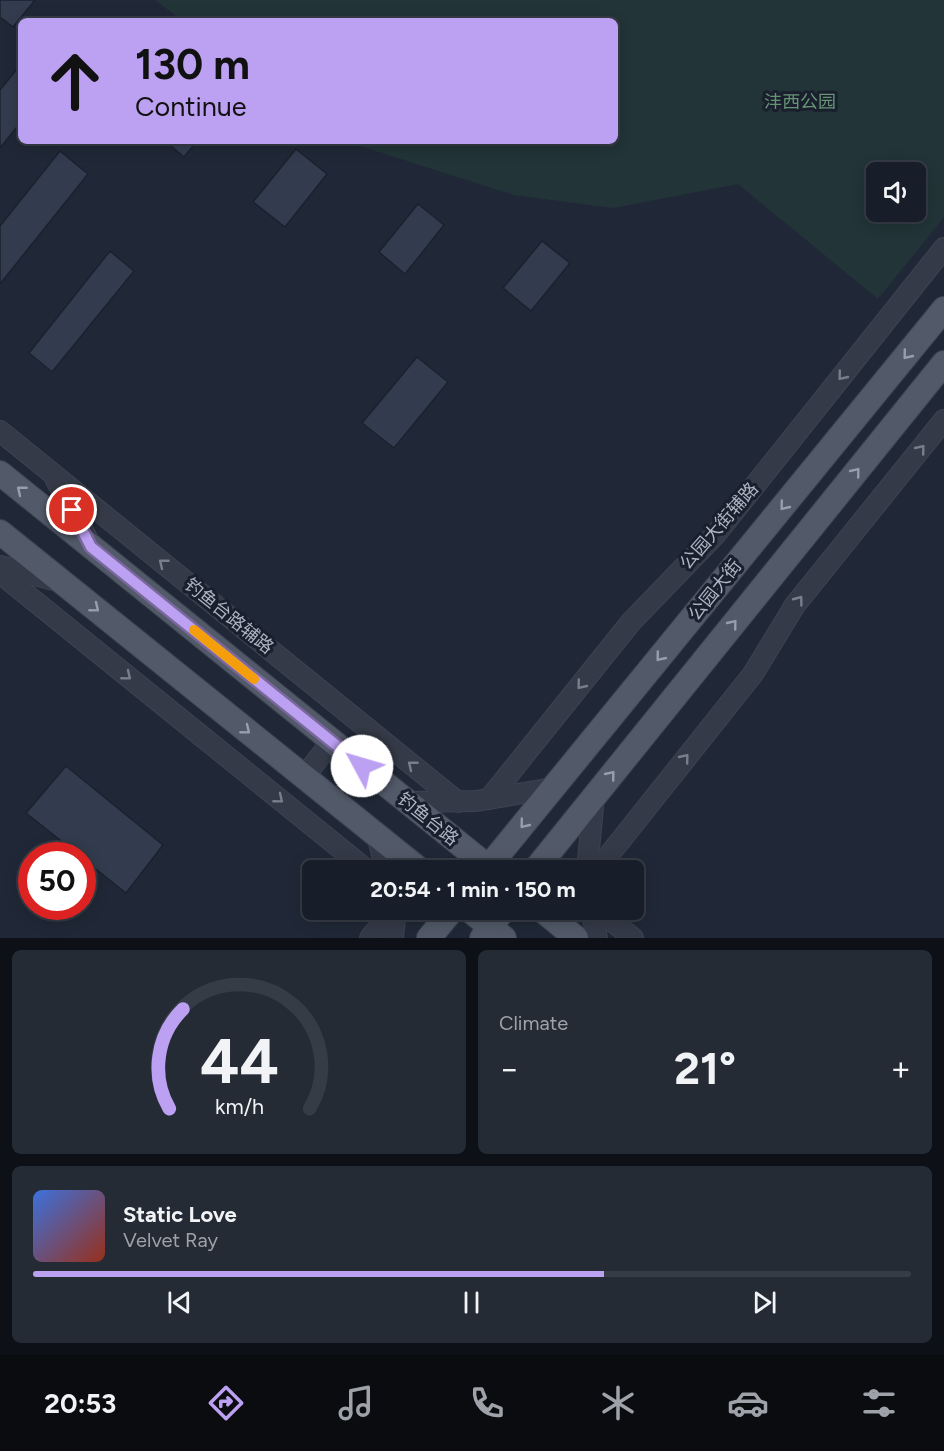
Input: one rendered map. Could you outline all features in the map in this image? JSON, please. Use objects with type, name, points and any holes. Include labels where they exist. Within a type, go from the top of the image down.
[{"type":"main road","name":"公园大街","points":[[496,860],[944,309]]},
{"type":"main road","name":"公园大街","points":[[543,860],[944,363]]},
{"type":"main road","name":"钓鱼台路","points":[[0,473],[478,860]]},
{"type":"main road","points":[[0,532],[408,860]]},
{"type":"main road","points":[[429,938],[444,920]]},
{"type":"main road","points":[[554,920],[576,938]]},
{"type":"street","name":"公园大街辅路","points":[[489,799],[631,622],[716,534],[944,248]]},
{"type":"street","points":[[605,860],[753,674],[795,605],[944,420]]},
{"type":"street","name":"钓鱼台路辅路","points":[[0,431],[458,802]]},
{"type":"street","points":[[53,473],[91,547]]},
{"type":"street","points":[[0,566],[62,582]]},
{"type":"street","points":[[0,573],[355,860]]},
{"type":"street","points":[[304,777],[332,741]]},
{"type":"street","points":[[408,802],[458,802],[553,788]]},
{"type":"street","points":[[588,860],[594,797]]},
{"type":"street","points":[[377,835],[383,860]]},
{"type":"street","points":[[370,938],[385,920]]},
{"type":"street","points":[[393,938],[394,920]]},
{"type":"street","points":[[593,920],[597,938]]},
{"type":"street","points":[[611,920],[633,938]]},
{"type":"green space","name":"沣西公园","points":[[155,0],[944,0],[944,217],[878,299],[738,184],[613,208],[514,195],[353,144],[618,144],[618,18],[179,18]]},
{"type":"building","points":[[0,0],[35,0],[18,18],[13,27],[0,17]]},
{"type":"building","points":[[18,68],[18,126],[0,148],[0,90]]},
{"type":"building","points":[[169,144],[195,144],[184,157]]},
{"type":"building","points":[[296,149],[327,174],[285,227],[253,202]]},
{"type":"building","points":[[60,151],[88,174],[0,284],[0,226]]},
{"type":"building","points":[[418,204],[444,225],[405,274],[379,252]]},
{"type":"building","points":[[542,241],[570,263],[531,311],[503,288]]},
{"type":"building","points":[[110,251],[134,271],[52,372],[29,353]]},
{"type":"building","points":[[417,357],[448,382],[394,448],[362,423]]},
{"type":"building","points":[[66,766],[163,845],[126,893],[96,869],[96,842],[63,842],[26,813]]},
{"type":"slow traffic","points":[[194,630],[254,679]]},
{"type":"route","points":[[72,510],[91,547],[362,766]]}]
